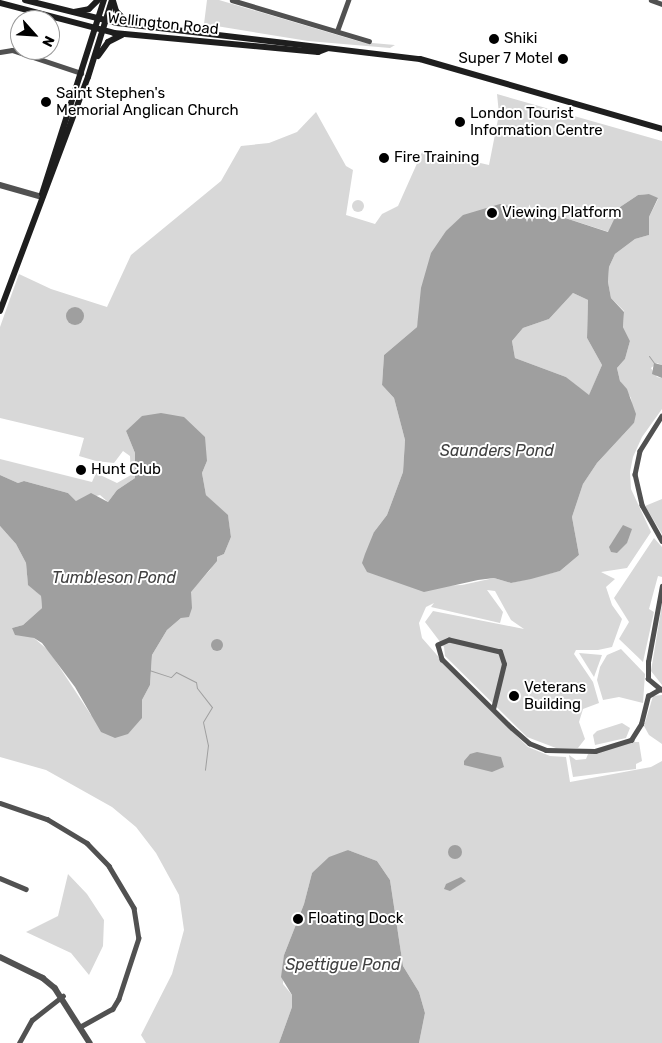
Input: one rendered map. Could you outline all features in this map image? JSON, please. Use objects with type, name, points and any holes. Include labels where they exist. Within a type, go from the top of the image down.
[{"type":"main road","name":"Wellington Road","points":[[26,0],[102,20],[319,45],[326,49],[420,60],[662,129]]},
{"type":"main road","points":[[73,13],[89,9],[98,0]]},
{"type":"main road","points":[[0,311],[2,298],[94,62],[103,31],[104,0]]},
{"type":"main road","points":[[42,197],[43,185],[96,29],[112,0]]},
{"type":"main road","points":[[112,0],[114,8],[127,22]]},
{"type":"main road","name":"Wellington Road","points":[[0,3],[103,31],[318,52],[326,49]]},
{"type":"main road","points":[[94,62],[108,42],[126,34]]},
{"type":"street","points":[[232,0],[369,41]]},
{"type":"street","points":[[337,30],[348,0]]},
{"type":"street","points":[[652,0],[662,4]]},
{"type":"street","points":[[0,52],[12,50],[81,73]]},
{"type":"street","points":[[0,185],[42,197]]},
{"type":"street","points":[[662,416],[640,451],[635,474],[642,505],[662,541]]},
{"type":"street","points":[[493,709],[504,664],[500,652],[449,640],[438,645],[442,659],[493,709],[529,743],[546,750],[580,753],[632,740],[641,724],[648,696],[661,690],[648,678],[648,662],[662,586]]},
{"type":"street","points":[[0,803],[47,819],[87,844],[109,866],[134,908],[139,938],[119,999],[113,1009],[81,1027]]},
{"type":"street","points":[[0,878],[26,889]]},
{"type":"street","points":[[0,957],[43,978],[63,996],[90,1043]]},
{"type":"street","points":[[19,1043],[32,1020],[63,996]]},
{"type":"shaded area","points":[[207,0],[219,0],[361,42],[395,45],[390,48],[308,41],[204,24]]},
{"type":"shaded area","points":[[497,94],[662,141],[662,365],[657,363],[651,368],[657,377],[662,378],[662,409],[642,437],[633,457],[630,472],[631,489],[651,532],[627,568],[601,572],[615,579],[606,587],[612,605],[622,619],[612,647],[598,650],[576,650],[574,654],[593,682],[599,703],[583,709],[579,722],[585,739],[578,748],[556,748],[527,737],[445,656],[444,647],[425,622],[433,611],[524,629],[511,620],[495,591],[487,590],[503,612],[500,623],[431,607],[434,603],[426,607],[419,623],[422,638],[451,671],[528,747],[550,756],[566,757],[570,782],[651,767],[662,761],[662,1043],[419,1043],[425,1013],[419,992],[403,966],[390,880],[377,861],[348,850],[312,873],[304,904],[284,955],[283,984],[292,995],[292,1007],[279,1043],[146,1043],[141,1035],[172,974],[184,930],[179,895],[156,853],[136,827],[112,807],[46,770],[0,757],[0,526],[16,544],[26,563],[28,584],[41,596],[42,608],[23,625],[12,628],[34,638],[49,651],[91,715],[142,718],[142,700],[150,685],[152,655],[167,630],[181,618],[190,592],[210,570],[217,557],[224,554],[231,537],[228,516],[206,495],[202,473],[207,461],[126,431],[135,453],[135,478],[117,490],[108,502],[100,495],[76,501],[68,493],[24,481],[18,483],[0,475],[0,459],[92,482],[96,473],[117,483],[131,475],[130,456],[123,451],[114,463],[96,461],[79,456],[84,438],[0,418],[0,327],[19,274],[51,289],[107,307],[131,255],[221,181],[241,146],[269,143],[297,132],[316,112],[346,166],[353,170],[346,215],[375,224],[382,214],[398,206],[423,150],[489,165],[499,114]],"holes":[[[649,194],[658,199],[649,217],[649,235],[635,239],[615,254],[609,267],[608,282],[611,298],[624,311],[623,327],[630,341],[625,359],[617,368],[620,381],[631,398],[634,423],[597,463],[583,484],[572,517],[579,555],[560,571],[511,583],[494,578],[462,585],[411,587],[395,580],[374,532],[387,515],[403,472],[405,440],[394,398],[382,385],[384,355],[417,327],[420,312],[500,204],[556,215],[609,232],[620,207],[638,195]]]},
{"type":"shaded area","points":[[360,200],[363,201],[363,211],[356,212],[353,211],[352,204],[353,201]]},
{"type":"shaded area","points":[[573,293],[588,300],[587,338],[602,365],[589,396],[566,377],[515,358],[512,341],[523,328],[549,319]]},
{"type":"shaded area","points":[[662,499],[662,534],[645,506]]},
{"type":"shaded area","points":[[654,538],[662,547],[662,577],[658,576],[649,609],[654,612],[643,662],[619,639],[629,622],[614,598]]},
{"type":"shaded area","points":[[662,604],[662,685],[651,671]]},
{"type":"shaded area","points":[[621,649],[645,674],[643,703],[619,697],[603,700],[597,680],[600,667],[607,655]]},
{"type":"shaded area","points":[[579,653],[602,655],[594,677]]},
{"type":"shaded area","points":[[662,695],[662,744],[649,735],[644,726],[653,696]]},
{"type":"shaded area","points":[[622,723],[630,728],[626,738],[595,745],[593,735],[597,731]]},
{"type":"shaded area","points":[[632,742],[639,742],[642,761],[636,764],[636,769],[573,777],[569,755],[576,760],[586,759],[588,754]]},
{"type":"shaded area","points":[[68,874],[87,894],[104,920],[103,946],[89,975],[71,953],[26,932],[58,916]]},
{"type":"water","name":"Saunders Pond","points":[[649,194],[658,198],[649,217],[649,235],[635,239],[615,254],[609,267],[608,282],[611,298],[624,312],[623,327],[630,341],[625,359],[617,368],[620,381],[627,389],[636,414],[634,423],[597,463],[583,484],[572,517],[579,555],[560,571],[531,579],[511,583],[494,578],[424,592],[367,572],[362,563],[365,554],[374,532],[387,515],[403,472],[405,440],[394,398],[382,385],[384,355],[417,327],[421,288],[431,253],[446,231],[463,215],[500,204],[556,215],[608,232],[620,207],[638,195]],"holes":[[[573,293],[588,300],[587,338],[602,365],[589,395],[566,377],[515,358],[512,341],[523,328],[549,319]]]},
{"type":"water","points":[[75,307],[81,310],[84,316],[81,322],[75,325],[69,322],[66,316],[69,310]]},
{"type":"water","points":[[654,363],[662,365],[662,378],[652,374]]},
{"type":"water","name":"Tumbleson Pond","points":[[161,413],[184,417],[205,437],[207,461],[202,473],[206,495],[228,515],[231,537],[224,554],[217,557],[217,561],[191,592],[192,608],[189,617],[181,618],[167,630],[152,655],[150,685],[142,700],[142,718],[128,734],[115,738],[101,732],[75,687],[42,643],[34,638],[15,635],[12,628],[23,625],[42,608],[41,596],[28,585],[26,563],[16,544],[0,526],[0,475],[18,483],[24,481],[68,493],[76,501],[91,493],[108,502],[117,490],[135,478],[135,453],[126,431],[142,416]]},
{"type":"water","points":[[623,525],[632,529],[627,543],[617,553],[611,552],[609,547]]},
{"type":"water","points":[[219,639],[222,640],[222,650],[215,651],[212,650],[211,643],[212,640]]},
{"type":"water","points":[[477,752],[501,757],[504,767],[492,772],[464,765],[464,761],[470,754]]},
{"type":"water","points":[[452,845],[458,845],[462,852],[458,859],[452,859],[448,855],[448,849]]},
{"type":"water","name":"Spettigue Pond","points":[[348,850],[377,861],[390,880],[403,966],[419,992],[425,1013],[419,1043],[279,1043],[292,1007],[292,995],[281,977],[284,955],[304,904],[312,873],[329,857]]},
{"type":"water","points":[[461,877],[466,881],[450,891],[444,889],[446,884]]},
{"type":"waterway","points":[[649,356],[654,363]]},
{"type":"waterway","points":[[149,670],[171,677],[176,672],[196,682],[197,688],[212,707],[203,722],[208,745],[205,770]]},
{"type":"place","name":"Shiki","points":[[494,39]]},
{"type":"place","name":"Super 7 Motel","points":[[563,59]]},
{"type":"place","name":"Saint Stephen's Memorial Anglican Church","points":[[46,102]]},
{"type":"place","name":"London Tourist Information Centre","points":[[460,122]]},
{"type":"place","name":"Fire Training","points":[[384,158]]},
{"type":"place","name":"Viewing Platform","points":[[492,213]]},
{"type":"place","name":"Hunt Club","points":[[81,470]]},
{"type":"place","name":"Veterans Building","points":[[514,696]]},
{"type":"place","name":"Floating Dock","points":[[298,919]]}]
